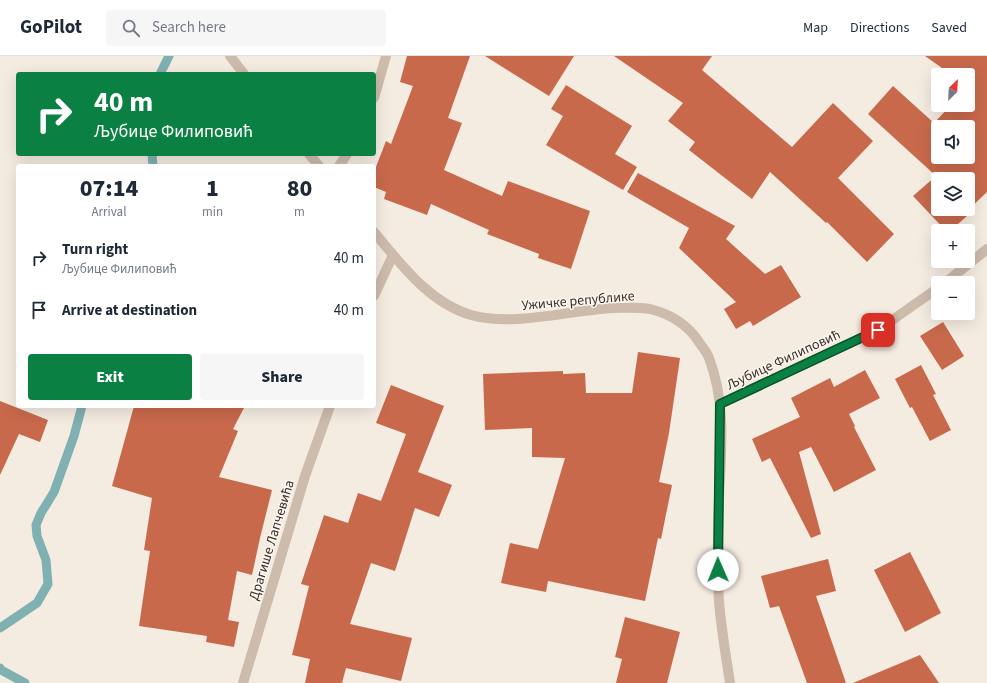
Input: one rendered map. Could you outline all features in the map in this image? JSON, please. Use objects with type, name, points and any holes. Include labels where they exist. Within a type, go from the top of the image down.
[{"type":"street","points":[[230,56],[242,72]]},
{"type":"street","points":[[376,91],[386,56]]},
{"type":"street","points":[[311,156],[318,164]]},
{"type":"street","name":"Ужичке републике","points":[[376,234],[417,281],[451,306],[470,315],[490,318],[515,319],[604,309],[650,309],[683,324],[695,335],[708,356],[720,404],[721,454],[718,526],[719,601],[730,683]]},
{"type":"street","points":[[954,276],[987,249]]},
{"type":"street","points":[[376,292],[393,255]]},
{"type":"street","name":"Љубице Филиповић","points":[[720,404],[878,330],[931,293]]},
{"type":"street","name":"Драгише Лапчевића","points":[[243,683],[305,476],[329,408]]},
{"type":"building","points":[[407,56],[470,56],[448,118],[462,123],[444,170],[502,196],[508,181],[590,211],[571,269],[538,258],[539,254],[487,234],[489,230],[431,204],[427,215],[384,199],[386,192],[376,188],[376,167],[386,141],[391,144],[413,86],[400,82]]},
{"type":"building","points":[[485,56],[574,56],[549,96]]},
{"type":"building","points":[[614,56],[712,56],[702,70],[792,147],[833,103],[873,141],[838,178],[894,234],[867,262],[827,222],[826,223],[770,172],[752,199],[689,150],[695,142],[668,121],[683,103]]},
{"type":"building","points":[[925,56],[987,56],[987,192],[975,203],[975,172],[932,172],[868,114],[893,86],[931,120],[931,164],[975,164],[975,120],[937,120],[944,112],[975,112],[975,68],[942,68]]},
{"type":"building","points":[[566,85],[632,126],[615,154],[637,167],[623,190],[546,145],[563,116],[551,109]]},
{"type":"building","points":[[638,173],[735,226],[726,239],[765,274],[781,265],[801,297],[753,326],[750,321],[736,329],[724,309],[736,302],[679,248],[689,228],[627,192]]},
{"type":"building","points":[[931,180],[931,215],[913,196]]},
{"type":"building","points":[[932,216],[967,216],[958,224],[939,224]]},
{"type":"building","points":[[943,322],[964,356],[942,370],[920,336]]},
{"type":"building","points":[[638,352],[680,358],[669,433],[659,482],[672,485],[661,539],[658,538],[645,601],[548,581],[546,592],[501,583],[510,543],[538,549],[565,458],[532,457],[532,428],[485,430],[483,374],[563,371],[563,374],[585,373],[586,393],[632,393]]},
{"type":"building","points":[[921,365],[936,394],[933,395],[951,430],[930,441],[895,379]]},
{"type":"building","points":[[865,370],[880,398],[849,414],[876,470],[834,492],[811,447],[799,452],[821,534],[811,538],[770,458],[762,462],[752,439],[800,417],[791,398],[830,378],[834,387]]},
{"type":"building","points":[[391,385],[444,406],[418,472],[452,485],[439,517],[415,508],[395,571],[371,563],[350,624],[412,638],[401,681],[346,668],[342,683],[305,683],[310,659],[292,655],[309,586],[301,584],[324,515],[348,523],[358,493],[381,501],[406,434],[376,423]]},
{"type":"building","points":[[0,401],[48,420],[40,442],[19,434],[0,475]]},
{"type":"building","points":[[133,408],[244,408],[233,429],[238,431],[219,477],[272,490],[252,575],[237,571],[228,620],[239,622],[234,647],[206,642],[207,636],[139,626],[150,551],[144,550],[152,498],[112,486]]},
{"type":"building","points":[[910,552],[941,613],[905,632],[874,570]]},
{"type":"building","points":[[828,559],[836,591],[816,596],[846,683],[807,683],[779,606],[770,608],[761,576]]},
{"type":"building","points":[[625,617],[680,632],[667,683],[616,683],[622,659],[615,657]]},
{"type":"building","points":[[920,655],[939,683],[853,683]]},
{"type":"waterway","points":[[161,72],[169,56]]},
{"type":"waterway","points":[[152,156],[153,164]]},
{"type":"waterway","points":[[0,628],[37,603],[48,584],[46,560],[37,536],[36,525],[41,513],[54,492],[74,436],[81,408]]},
{"type":"waterway","points":[[0,668],[1,670],[25,683]]},
{"type":"route","points":[[718,570],[721,446],[720,404],[878,330]]}]
